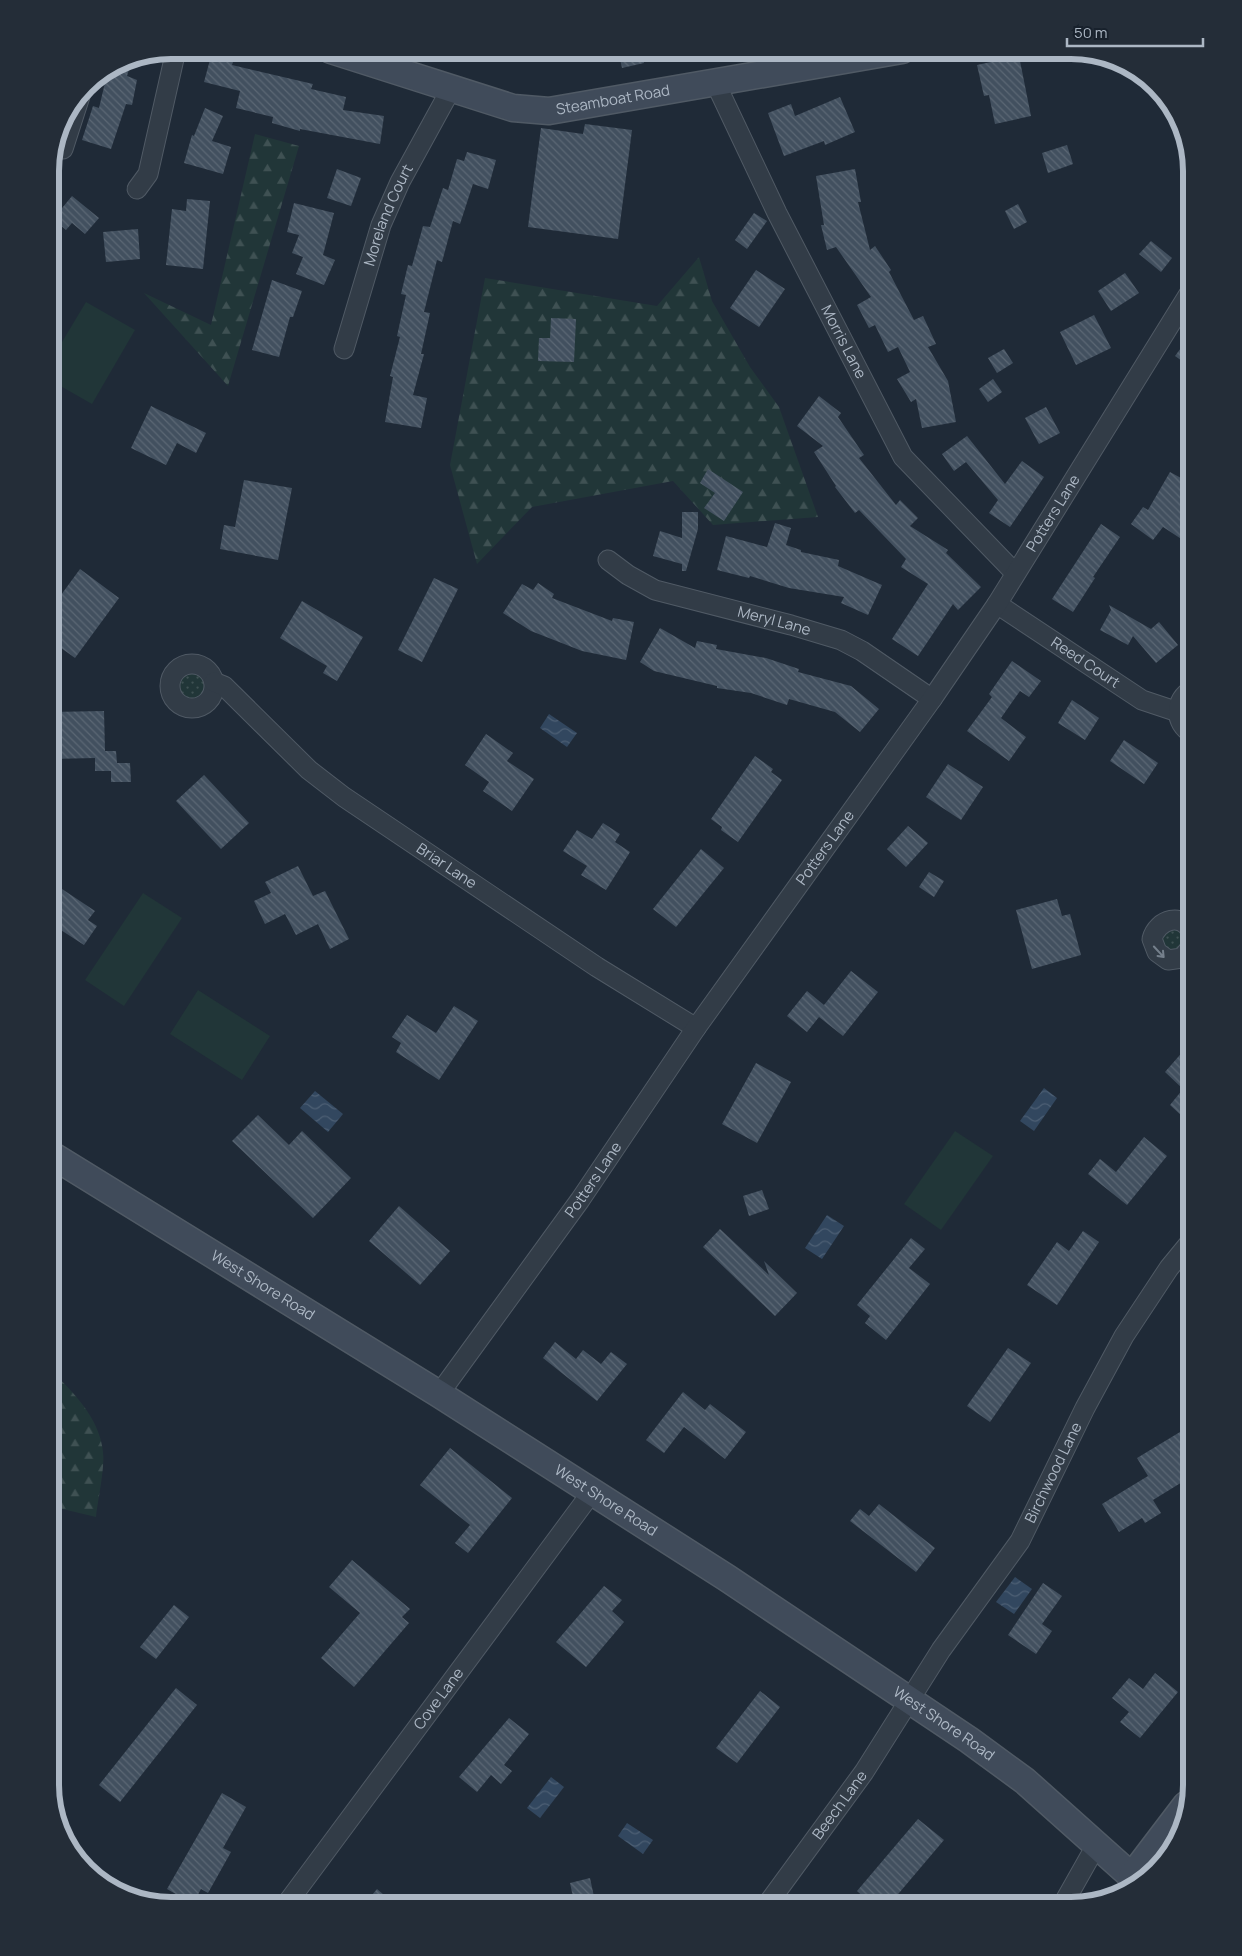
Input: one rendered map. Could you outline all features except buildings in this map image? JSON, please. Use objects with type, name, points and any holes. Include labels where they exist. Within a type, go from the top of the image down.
[{"type":"main road","name":"Steamboat Road","points":[[359,59],[513,108],[549,111],[849,59]]},
{"type":"main road","name":"West Shore Road","points":[[59,1160],[439,1394],[727,1578],[969,1740],[1025,1781],[1134,1878]]},
{"type":"main road","points":[[1139,1874],[1178,1817]]},
{"type":"street","points":[[137,190],[148,174],[174,59]]},
{"type":"street","name":"Morris Lane","points":[[715,82],[777,213],[903,458],[1015,573]]},
{"type":"street","name":"Moreland Court","points":[[344,349],[381,225],[400,182],[451,89]]},
{"type":"street","points":[[63,149],[74,115]]},
{"type":"street","name":"Potters Lane","points":[[439,1394],[585,1192],[696,1028],[932,699],[997,604],[1183,303]]},
{"type":"street","name":"Meryl Lane","points":[[608,560],[628,575],[655,590],[791,625],[841,640],[862,651],[932,699]]},
{"type":"street","name":"Reed Court","points":[[997,604],[1142,700],[1178,712]]},
{"type":"street","name":"Briar Lane","points":[[214,682],[224,686],[308,770],[344,797],[597,967],[696,1028]]},
{"type":"street","points":[[1183,696],[1178,712],[1183,726]]},
{"type":"street","points":[[1183,923],[1168,920],[1158,926],[1152,939],[1157,952],[1168,960],[1176,960],[1183,956]]},
{"type":"street","name":"Birchwood Lane","points":[[909,1701],[941,1650],[1020,1542],[1085,1408],[1124,1336],[1169,1268],[1183,1251]]},
{"type":"street","name":"Cove Lane","points":[[292,1897],[592,1492]]},
{"type":"street","name":"Beech Lane","points":[[773,1897],[864,1772],[909,1701]]},
{"type":"street","points":[[1067,1897],[1097,1844]]},
{"type":"green space","points":[[255,134],[299,146],[228,386],[144,293],[211,325]]},
{"type":"green space","points":[[699,257],[712,301],[750,367],[779,407],[818,517],[713,525],[673,481],[532,507],[477,564],[450,465],[485,278],[657,306]]},
{"type":"green space","points":[[86,302],[135,330],[92,404],[59,385],[59,347]]},
{"type":"green space","points":[[193,669],[205,674],[210,686],[205,698],[193,703],[181,698],[176,686],[181,674]]},
{"type":"green space","points":[[143,893],[182,918],[124,1006],[85,980]]},
{"type":"green space","points":[[1174,923],[1183,934],[1183,946],[1170,956],[1156,935]]},
{"type":"green space","points":[[198,990],[270,1036],[242,1080],[170,1034]]},
{"type":"green space","points":[[955,1131],[993,1156],[941,1230],[904,1204]]},
{"type":"green space","points":[[59,1378],[84,1406],[97,1428],[101,1440],[103,1466],[96,1517],[59,1508]]},
{"type":"water","points":[[549,714],[577,733],[567,747],[540,728]]},
{"type":"water","points":[[1044,1088],[1057,1098],[1034,1131],[1020,1121]]},
{"type":"water","points":[[315,1091],[343,1114],[328,1132],[300,1108]]},
{"type":"water","points":[[827,1215],[844,1226],[822,1259],[805,1248]]},
{"type":"water","points":[[1015,1577],[1032,1589],[1014,1614],[996,1602]]},
{"type":"water","points":[[551,1777],[564,1787],[540,1818],[527,1808]]},
{"type":"water","points":[[627,1823],[653,1840],[643,1854],[618,1836]]}]
